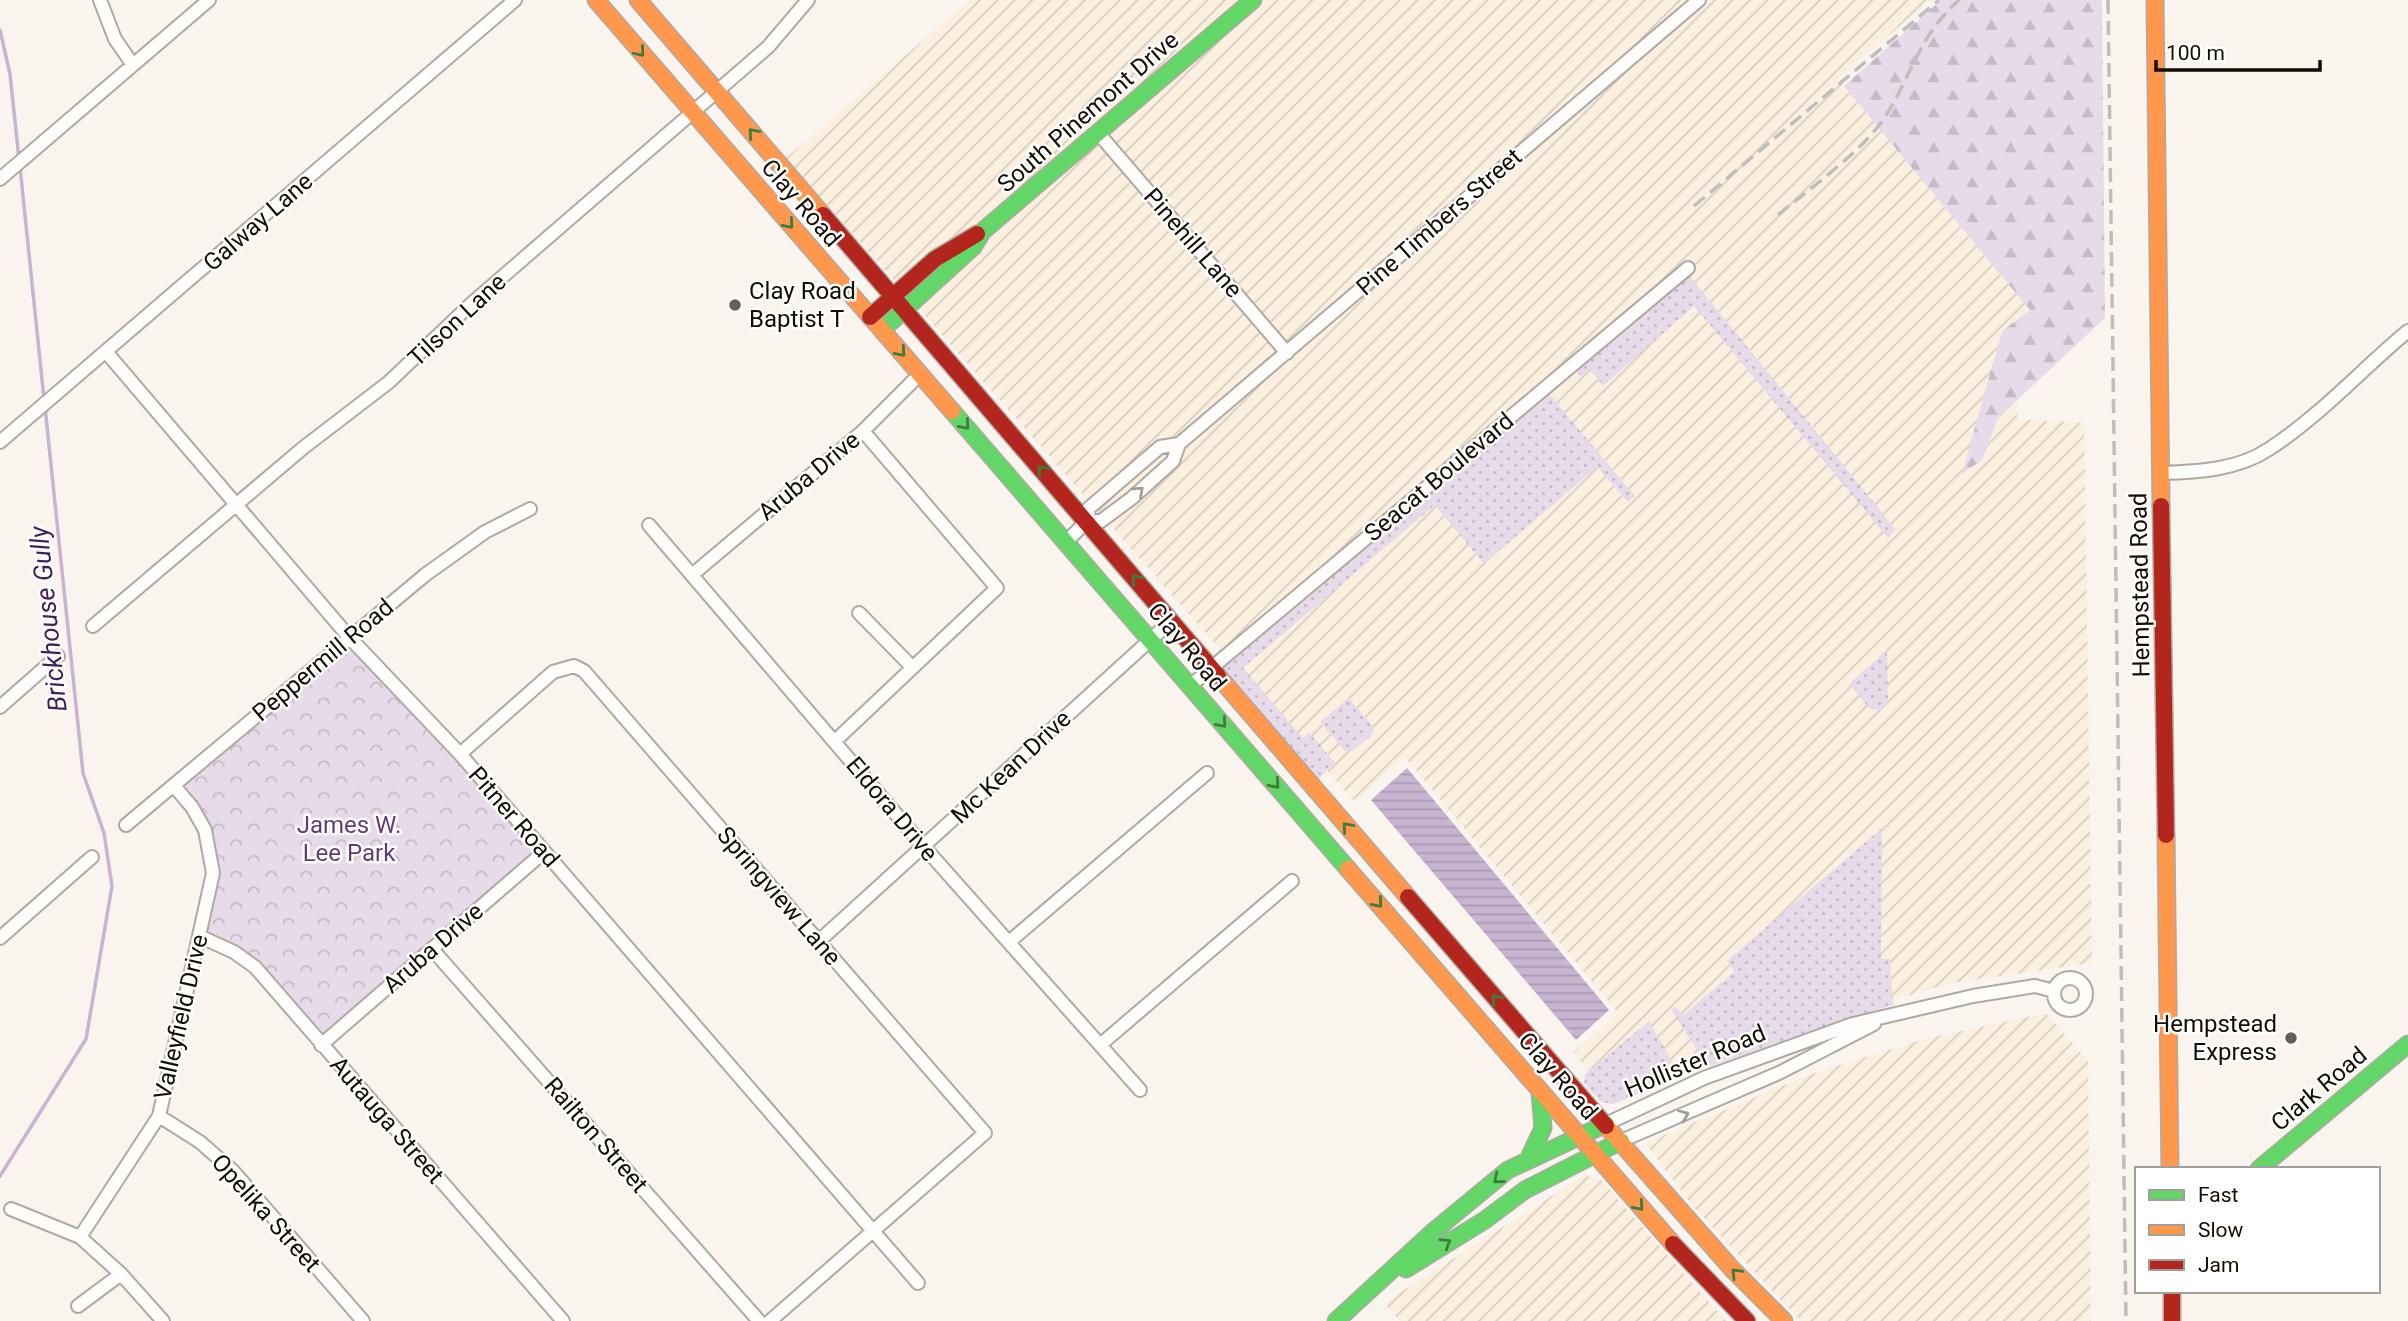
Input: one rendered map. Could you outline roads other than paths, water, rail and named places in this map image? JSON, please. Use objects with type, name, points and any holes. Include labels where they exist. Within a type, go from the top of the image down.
[{"type":"main road","name":"Clay Road","points":[[596,0],[691,113],[1067,541],[1689,1263],[1746,1321]]},
{"type":"main road","name":"Clay Road","points":[[638,0],[1087,521],[1210,668],[1621,1142],[1733,1270],[1784,1321]]},
{"type":"main road","name":"South Pinemont Drive","points":[[882,330],[973,247],[984,232],[1253,0]]},
{"type":"main road","name":"Hempstead Road","points":[[2155,0],[2170,1167]]},
{"type":"main road","name":"South Pinemont Drive","points":[[870,317],[966,238],[984,232]]},
{"type":"main road","points":[[1301,815],[1322,797]]},
{"type":"main road","points":[[1457,994],[1477,976]]},
{"type":"main road","name":"Clark Road","points":[[2261,1167],[2408,1044]]},
{"type":"main road","points":[[1528,1160],[1541,1140],[1545,1126],[1546,1116],[1539,1088]]},
{"type":"main road","name":"Hollister Road","points":[[1336,1321],[1508,1170],[1606,1124]]},
{"type":"main road","name":"Hollister Road","points":[[1368,1293],[1485,1220],[1525,1190],[1621,1142]]},
{"type":"main road","points":[[1471,1200],[1485,1220]]},
{"type":"main road","points":[[2172,1293],[2172,1321]]},
{"type":"street","points":[[100,0],[114,39],[133,65]]},
{"type":"street","points":[[0,179],[209,0]]},
{"type":"street","name":"Galway Lane","points":[[0,442],[107,353],[515,0]]},
{"type":"street","name":"Tilson Lane","points":[[93,626],[236,504],[389,382],[471,304],[768,47],[808,0]]},
{"type":"street","name":"Pine Timbers Street","points":[[1087,521],[1101,521],[1132,498],[1172,461],[1179,444],[1699,0]]},
{"type":"street","name":"Pinehill Lane","points":[[1098,134],[1287,353]]},
{"type":"street","name":"Seacat Boulevard","points":[[1190,686],[1688,268]]},
{"type":"street","points":[[2161,473],[2200,471],[2232,465],[2268,450],[2408,331]]},
{"type":"street","name":"Pitner Road","points":[[107,353],[349,637],[460,754],[918,1283]]},
{"type":"street","name":"Aruba Drive","points":[[693,574],[863,431],[920,374]]},
{"type":"street","points":[[835,741],[997,588],[863,431]]},
{"type":"street","name":"Pine Timbers Street","points":[[1067,541],[1087,521],[1089,508],[1160,447],[1179,444]]},
{"type":"street","name":"Peppermill Road","points":[[126,825],[349,637],[465,547],[530,509]]},
{"type":"street","name":"Eldora Drive","points":[[649,525],[925,848],[1140,1090]]},
{"type":"street","points":[[859,613],[912,667]]},
{"type":"street","name":"Mc Kean Drive","points":[[819,941],[925,848],[1171,621]]},
{"type":"street","points":[[0,706],[58,656]]},
{"type":"street","name":"Springview Lane","points":[[460,754],[553,672],[569,666],[584,671],[819,941],[985,1133],[874,1230]]},
{"type":"street","points":[[1009,942],[1208,773]]},
{"type":"street","name":"Valleyfield Drive","points":[[80,1237],[159,1116],[213,873],[205,830],[192,807],[174,786]]},
{"type":"street","name":"Aruba Drive","points":[[321,1045],[544,852]]},
{"type":"street","points":[[0,938],[92,857]]},
{"type":"street","points":[[1100,1045],[1292,881]]},
{"type":"street","name":"Autauga Street","points":[[199,936],[234,952],[255,967],[563,1321]]},
{"type":"street","name":"Railton Street","points":[[432,949],[759,1321]]},
{"type":"street","name":"Hollister Road","points":[[1606,1124],[1698,1080],[1853,1024],[1884,1019],[1973,996],[2035,986],[2054,991]]},
{"type":"street","name":"Hollister Road","points":[[1621,1142],[1766,1078],[1884,1019]]},
{"type":"street","points":[[1756,1057],[1766,1078]]},
{"type":"street","name":"Opelika Street","points":[[159,1116],[200,1142],[233,1171],[362,1321]]},
{"type":"street","points":[[11,1209],[80,1237],[121,1274],[163,1321]]},
{"type":"street","points":[[770,1321],[874,1230]]},
{"type":"street","points":[[78,1306],[121,1274]]},
{"type":"waterway","name":"Brickhouse Gully","points":[[0,30],[10,74],[19,159]]},
{"type":"waterway","name":"Brickhouse Gully","points":[[20,167],[44,399]]},
{"type":"waterway","name":"Brickhouse Gully","points":[[0,1176],[86,1039],[112,886],[104,833],[83,773],[45,407]]},
{"type":"railway","points":[[1694,206],[1939,0]]},
{"type":"railway","points":[[1778,215],[1850,156],[1876,130],[1895,101],[1925,42],[1959,0]]},
{"type":"railway","points":[[2108,0],[2126,1321]]},
{"type":"place","name":"Clay Road Baptist T","points":[[735,305]]},
{"type":"place","name":"Hempstead Express","points":[[2291,1038]]},
{"type":"park label","name":"James W. Lee Park","points":[[349,839]]}]
